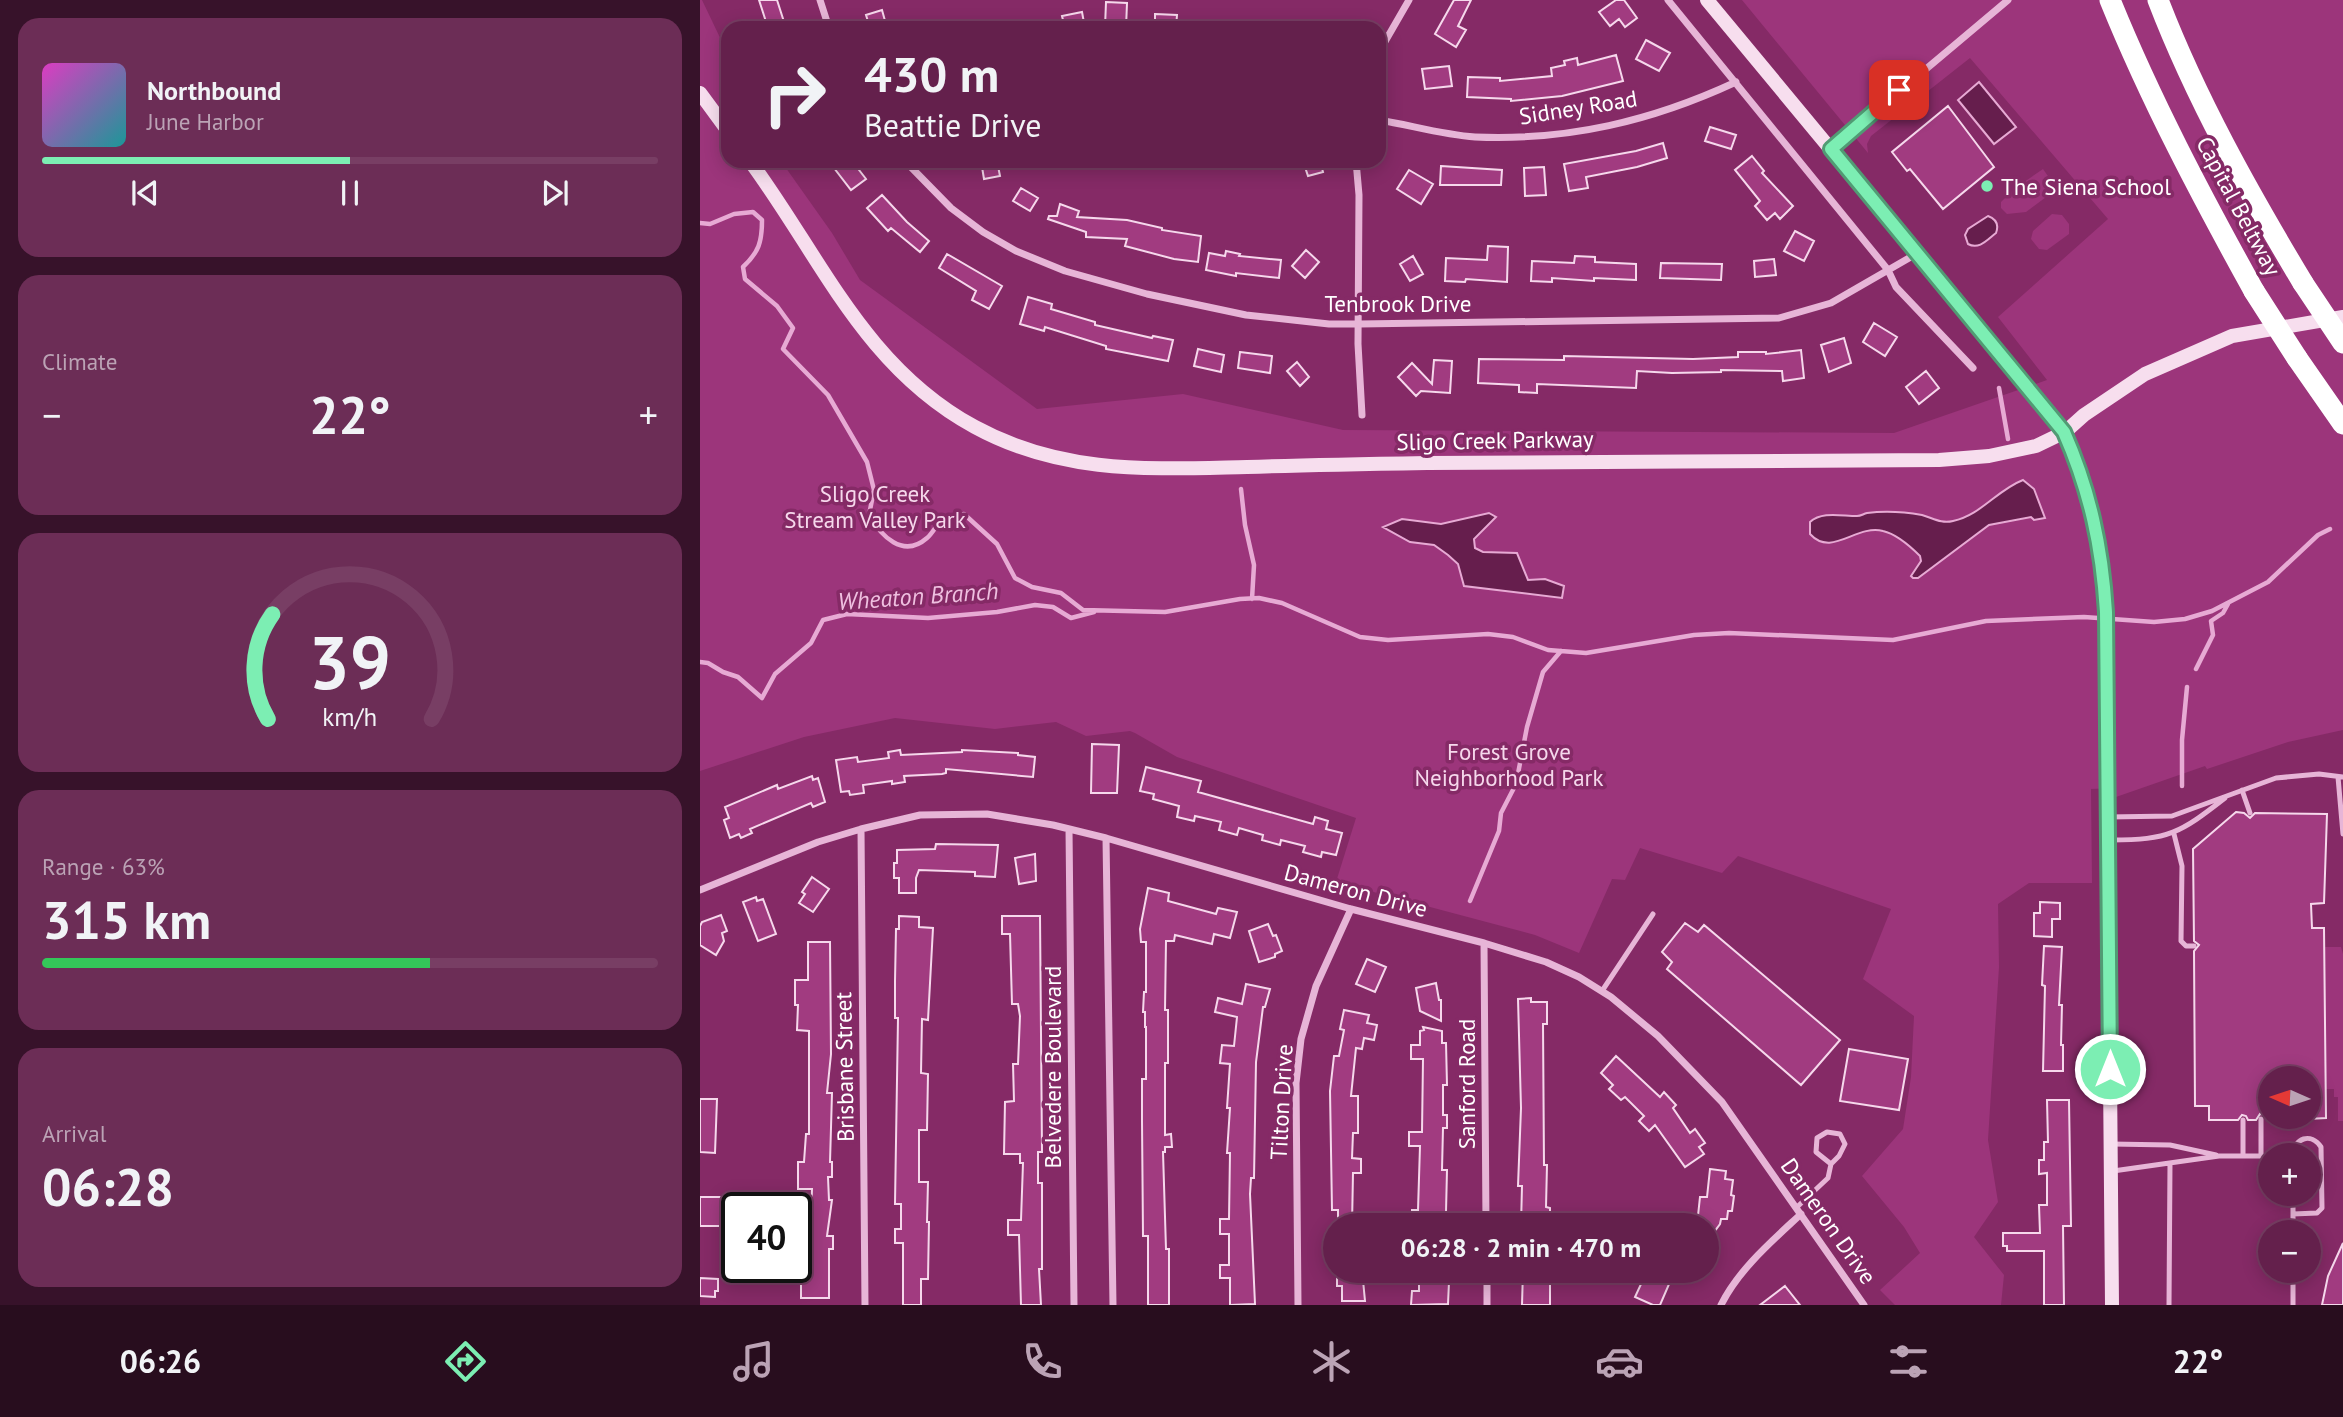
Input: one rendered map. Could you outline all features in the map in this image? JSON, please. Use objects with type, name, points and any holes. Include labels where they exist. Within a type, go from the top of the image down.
[{"type":"highway","name":"Capital Beltway","points":[[2110,0],[2176,145],[2254,291],[2343,424]]},
{"type":"highway","name":"Capital Beltway","points":[[2158,0],[2168,26],[2255,204],[2343,343]]},
{"type":"street","points":[[820,0],[827,21]]},
{"type":"street","points":[[1386,40],[1409,0]]},
{"type":"street","points":[[1668,0],[1888,270],[1896,287],[1973,368]]},
{"type":"street","points":[[1707,0],[2064,432],[2078,465],[2095,520],[2104,574],[2107,633],[2112,1305]]},
{"type":"street","points":[[1831,149],[2007,0]]},
{"type":"street","name":"Sidney Road","points":[[1386,121],[1472,137],[1539,137],[1622,124],[1691,103],[1736,82]]},
{"type":"street","points":[[700,93],[721,122]]},
{"type":"street","name":"Sligo Creek Parkway","points":[[755,168],[846,308],[877,349],[926,394],[973,426],[1006,442],[1072,463],[1138,470],[1377,464],[1939,460],[1989,456],[2036,446],[2064,432],[2084,415],[2145,374],[2232,336],[2343,317]]},
{"type":"street","name":"Tenbrook Drive","points":[[912,168],[951,208],[984,232],[1016,251],[1065,271],[1147,294],[1246,315],[1329,324],[1779,318],[1830,303],[1917,253]]},
{"type":"street","points":[[1357,168],[1359,195],[1358,344],[1362,415]]},
{"type":"street","name":"Dameron Drive","points":[[700,890],[818,842],[860,829],[920,815],[987,814],[1106,838],[1546,962],[1602,991],[1658,1036],[1722,1102],[1864,1305]]},
{"type":"street","name":"Brisbane Street","points":[[860,829],[865,1305]]},
{"type":"street","name":"Belvedere Boulevard","points":[[1069,829],[1074,1305]]},
{"type":"street","points":[[1106,838],[1113,1305]]},
{"type":"street","name":"Tilton Drive","points":[[1298,1305],[1296,1083],[1301,1039],[1316,986],[1351,909]]},
{"type":"street","name":"Sanford Road","points":[[1484,943],[1486,1213]]},
{"type":"street","points":[[1721,1305],[1727,1292],[1799,1211]]},
{"type":"street","points":[[1487,1283],[1487,1305]]},
{"type":"lane","points":[[2108,817],[2172,816],[2276,778],[2319,775],[2341,777],[2343,834]]},
{"type":"lane","points":[[2242,790],[2250,813]]},
{"type":"lane","points":[[2108,840],[2174,834],[2228,796]]},
{"type":"lane","points":[[2174,834],[2182,866],[2181,941],[2186,946],[2194,946]]},
{"type":"lane","points":[[1602,991],[1653,914]]},
{"type":"lane","points":[[2243,1120],[2243,1156]]},
{"type":"lane","points":[[1799,1211],[1828,1178],[1831,1164],[1845,1144],[1839,1134],[1827,1132],[1817,1138],[1816,1152],[1831,1164]]},
{"type":"lane","points":[[2297,1143],[2300,1139],[2309,1138],[2319,1143]]},
{"type":"lane","points":[[2111,1143],[2170,1145],[2219,1156]]},
{"type":"lane","points":[[2293,1214],[2317,1213],[2322,1208],[2321,1147]]},
{"type":"lane","points":[[2111,1171],[2219,1156],[2258,1156]]},
{"type":"lane","points":[[2169,1305],[2170,1164]]},
{"type":"lane","points":[[2293,1206],[2293,1220]]},
{"type":"lane","points":[[2293,1283],[2293,1305]]},
{"type":"green space","name":"Sligo Creek Stream Valley Park","points":[[700,0],[721,40],[721,168],[786,168],[832,233],[860,280],[1037,409],[1183,394],[1343,430],[1894,433],[2047,380],[1998,317],[2108,219],[1970,58],[1871,136],[1867,144],[1868,153],[1742,0],[2343,0],[2343,730],[2288,742],[2207,769],[2205,766],[2116,797],[2116,788],[2091,789],[2092,883],[2029,883],[1998,904],[1999,967],[1988,1140],[1998,1202],[1974,1237],[2004,1275],[2001,1305],[1895,1305],[1880,1290],[1920,1253],[1904,1227],[1862,1176],[1903,1129],[1911,1077],[1914,1016],[1863,979],[1891,909],[1738,856],[1722,873],[1640,848],[1625,880],[1612,879],[1579,953],[1535,935],[1336,882],[1356,818],[1177,757],[1130,731],[1086,736],[1056,722],[995,729],[895,718],[804,737],[700,771]]},
{"type":"green space","points":[[2043,169],[2057,189],[2026,212],[2007,214],[2001,208],[2001,202],[2014,189]]},
{"type":"green space","points":[[2052,214],[2062,215],[2069,224],[2069,234],[2047,250],[2039,249],[2031,239],[2033,231]]},
{"type":"green space","points":[[2324,947],[2341,947],[2343,954],[2343,1121],[2338,1121],[2338,1097],[2334,1097],[2334,1089],[2325,1089]]},
{"type":"shaded area","points":[[1979,82],[2016,127],[1994,144],[1958,100]]},
{"type":"shaded area","points":[[1988,216],[1996,223],[1996,233],[1979,245],[1968,244],[1965,235],[1968,229]]},
{"type":"shaded area","points":[[2023,480],[2034,489],[2045,518],[2034,520],[2031,517],[1989,525],[1918,578],[1911,576],[1921,561],[1920,556],[1903,541],[1888,533],[1873,530],[1827,543],[1810,534],[1810,522],[1826,515],[1857,516],[1894,512],[1953,521],[1981,508]]},
{"type":"shaded area","points":[[1489,513],[1496,517],[1474,539],[1475,548],[1483,552],[1517,553],[1528,580],[1545,579],[1564,586],[1562,598],[1464,586],[1458,564],[1448,555],[1434,545],[1410,542],[1383,527],[1402,519],[1441,524]]},
{"type":"building","points":[[759,0],[777,0],[784,21],[766,21]]},
{"type":"building","points":[[1454,0],[1471,0],[1458,26],[1466,30],[1456,47],[1435,34]]},
{"type":"building","points":[[1616,0],[1624,0],[1637,18],[1625,27],[1619,19],[1610,26],[1599,12]]},
{"type":"building","points":[[1106,2],[1127,3],[1126,21],[1105,21]]},
{"type":"building","points":[[882,10],[885,21],[868,21],[866,15]]},
{"type":"building","points":[[1082,12],[1084,21],[1063,21],[1062,16]]},
{"type":"building","points":[[1155,14],[1177,15],[1177,21],[1155,21]]},
{"type":"building","points":[[1646,40],[1670,53],[1659,71],[1636,59]]},
{"type":"building","points":[[1616,55],[1623,81],[1562,96],[1511,101],[1467,97],[1468,77],[1500,78],[1500,81],[1552,76],[1551,68],[1565,65],[1564,61],[1577,58],[1578,65]]},
{"type":"building","points":[[1449,66],[1452,86],[1425,89],[1422,69]]},
{"type":"building","points":[[1948,106],[1994,167],[1943,209],[1892,152]]},
{"type":"building","points":[[1710,127],[1736,135],[1731,149],[1705,141]]},
{"type":"building","points":[[1663,143],[1667,158],[1586,177],[1588,188],[1569,191],[1564,164],[1636,151]]},
{"type":"building","points":[[1752,156],[1764,171],[1762,173],[1793,206],[1780,219],[1775,213],[1767,220],[1755,206],[1760,201],[1735,170]]},
{"type":"building","points":[[1441,166],[1502,170],[1501,185],[1440,185]]},
{"type":"building","points":[[1544,167],[1546,195],[1525,196],[1524,168]]},
{"type":"building","points":[[834,168],[857,168],[866,179],[851,190]]},
{"type":"building","points":[[982,168],[998,168],[1000,176],[984,179]]},
{"type":"building","points":[[1305,168],[1322,168],[1323,172],[1308,176]]},
{"type":"building","points":[[1409,170],[1433,184],[1421,204],[1397,189]]},
{"type":"building","points":[[1021,188],[1038,198],[1030,211],[1013,201]]},
{"type":"building","points":[[882,195],[929,241],[920,252],[891,228],[888,231],[867,208]]},
{"type":"building","points":[[1060,204],[1079,211],[1077,217],[1127,220],[1162,230],[1201,236],[1198,262],[1174,259],[1125,246],[1127,239],[1086,237],[1086,232],[1048,219],[1049,216],[1057,216]]},
{"type":"building","points":[[1795,231],[1814,241],[1804,261],[1784,251]]},
{"type":"building","points":[[1488,246],[1508,247],[1507,282],[1466,279],[1465,282],[1445,281],[1446,258],[1487,260]]},
{"type":"building","points":[[1306,250],[1319,262],[1305,278],[1292,266]]},
{"type":"building","points":[[1226,251],[1240,254],[1239,256],[1281,260],[1279,278],[1236,273],[1236,276],[1206,270],[1209,253],[1225,256]]},
{"type":"building","points":[[947,254],[1002,286],[989,309],[972,300],[976,291],[939,268]]},
{"type":"building","points":[[1413,256],[1423,274],[1410,281],[1400,264]]},
{"type":"building","points":[[1575,256],[1595,257],[1595,262],[1636,264],[1636,280],[1552,278],[1552,282],[1531,281],[1532,261],[1574,263]]},
{"type":"building","points":[[1774,259],[1776,275],[1755,277],[1754,261]]},
{"type":"building","points":[[1661,263],[1722,264],[1721,280],[1660,278]]},
{"type":"building","points":[[1028,297],[1052,304],[1051,309],[1095,322],[1095,325],[1173,340],[1168,361],[1106,349],[1106,346],[1045,327],[1044,331],[1020,324]]},
{"type":"building","points":[[1874,323],[1897,337],[1885,356],[1863,342]]},
{"type":"building","points":[[1844,338],[1851,363],[1829,372],[1821,345]]},
{"type":"building","points":[[1198,349],[1224,355],[1221,372],[1194,366]]},
{"type":"building","points":[[1801,350],[1804,378],[1783,381],[1782,371],[1721,370],[1672,373],[1637,371],[1636,388],[1537,384],[1537,393],[1519,392],[1519,385],[1478,383],[1479,359],[1564,360],[1564,356],[1693,359],[1738,357],[1738,352],[1766,354]]},
{"type":"building","points":[[1240,352],[1272,356],[1270,373],[1238,368]]},
{"type":"building","points":[[1434,360],[1452,361],[1450,393],[1421,391],[1416,396],[1398,377],[1412,363],[1432,384]]},
{"type":"building","points":[[1297,362],[1309,377],[1300,386],[1287,371]]},
{"type":"building","points":[[1926,371],[1939,388],[1919,404],[1906,387]]},
{"type":"building","points":[[1092,744],[1119,745],[1117,793],[1091,793]]},
{"type":"building","points":[[900,750],[901,755],[962,750],[1018,753],[1035,757],[1033,777],[946,769],[946,773],[942,774],[904,776],[905,782],[863,785],[864,793],[850,795],[849,791],[841,792],[836,760],[857,757],[858,762],[889,758],[888,752]]},
{"type":"building","points":[[1146,767],[1201,781],[1198,792],[1313,824],[1315,817],[1328,821],[1326,829],[1342,833],[1336,855],[1322,852],[1321,857],[1303,852],[1305,846],[1281,840],[1280,845],[1262,840],[1263,835],[1239,828],[1237,835],[1219,830],[1221,822],[1195,816],[1194,821],[1177,817],[1179,806],[1153,799],[1154,794],[1140,791]]},
{"type":"building","points":[[812,776],[813,780],[818,778],[825,802],[813,807],[811,803],[750,829],[752,833],[741,838],[739,834],[730,838],[724,820],[729,818],[725,807],[777,785],[778,789]]},
{"type":"building","points":[[2236,812],[2244,813],[2250,818],[2255,813],[2327,814],[2324,903],[2311,904],[2312,928],[2324,928],[2326,1118],[2321,1118],[2321,1066],[2258,1066],[2256,1120],[2248,1120],[2242,1115],[2238,1120],[2209,1120],[2209,1106],[2195,1106],[2194,951],[2199,945],[2194,941],[2193,849]]},
{"type":"building","points":[[936,844],[998,845],[995,877],[975,876],[975,872],[919,870],[916,893],[899,893],[899,878],[894,878],[897,850],[935,849]]},
{"type":"building","points":[[1035,854],[1036,881],[1019,884],[1015,858]]},
{"type":"building","points":[[812,877],[829,889],[813,912],[799,903],[805,894],[802,892]]},
{"type":"building","points":[[1148,888],[1169,893],[1168,901],[1216,914],[1218,908],[1237,912],[1230,938],[1214,934],[1212,944],[1175,935],[1174,941],[1166,941],[1165,1010],[1168,1010],[1168,1063],[1165,1063],[1165,1135],[1171,1134],[1172,1147],[1165,1147],[1163,1152],[1166,1249],[1169,1249],[1169,1305],[1148,1305],[1148,1236],[1143,1236],[1142,1079],[1146,1079],[1146,1027],[1143,1012],[1146,992],[1146,942],[1141,942],[1140,929]]},
{"type":"building","points":[[756,897],[757,901],[763,899],[776,934],[758,941],[743,902]]},
{"type":"building","points":[[2040,902],[2060,903],[2060,919],[2052,919],[2052,937],[2034,936],[2034,913],[2040,913]]},
{"type":"building","points":[[721,915],[727,931],[722,933],[724,941],[716,955],[700,945],[700,926],[702,922]]},
{"type":"building","points":[[899,916],[919,917],[919,927],[933,928],[928,1020],[922,1019],[921,1073],[928,1074],[927,1130],[919,1130],[919,1182],[928,1182],[929,1222],[928,1279],[921,1279],[921,1305],[903,1305],[903,1243],[895,1243],[895,1229],[901,1229],[901,1204],[895,1204],[898,1018],[895,1018],[895,981],[896,929],[899,929]]},
{"type":"building","points":[[1002,916],[1040,916],[1042,1152],[1038,1152],[1038,1183],[1042,1183],[1042,1269],[1039,1269],[1041,1305],[1021,1305],[1019,1235],[1008,1235],[1008,1220],[1021,1220],[1023,1163],[1020,1163],[1020,1154],[1004,1154],[1005,1102],[1014,1101],[1013,1064],[1018,1064],[1020,1016],[1018,1004],[1012,1004],[1010,934],[1002,934]]},
{"type":"building","points":[[1685,923],[1698,932],[1704,925],[1840,1040],[1801,1085],[1667,969],[1672,962],[1662,952]]},
{"type":"building","points":[[1268,924],[1282,951],[1275,954],[1275,957],[1259,962],[1249,931]]},
{"type":"building","points":[[808,942],[830,942],[831,1054],[827,1093],[832,1093],[832,1177],[828,1177],[829,1200],[832,1200],[827,1236],[833,1236],[833,1249],[829,1249],[829,1298],[801,1298],[801,1283],[812,1283],[812,1189],[798,1189],[798,1162],[804,1162],[806,1134],[809,1134],[809,1031],[797,1030],[795,980],[808,980]]},
{"type":"building","points":[[2044,946],[2062,947],[2059,1005],[2062,1005],[2063,1071],[2043,1071]]},
{"type":"building","points":[[1367,959],[1386,967],[1375,992],[1356,984]]},
{"type":"building","points":[[1436,983],[1441,1000],[1441,1021],[1420,1011],[1416,988]]},
{"type":"building","points":[[1246,984],[1270,989],[1263,1007],[1256,1062],[1254,1178],[1251,1178],[1250,1194],[1255,1304],[1230,1305],[1230,1278],[1220,1278],[1220,1265],[1229,1265],[1229,1234],[1220,1234],[1220,1219],[1229,1219],[1230,1153],[1227,1153],[1230,1108],[1227,1108],[1230,1064],[1220,1063],[1222,1045],[1234,1046],[1237,1017],[1215,1012],[1218,998],[1242,1004]]},
{"type":"building","points":[[1531,998],[1531,1002],[1547,1002],[1547,1024],[1543,1024],[1544,1165],[1547,1165],[1546,1207],[1550,1208],[1550,1213],[1521,1213],[1522,1186],[1518,1186],[1521,1108],[1518,999]]},
{"type":"building","points":[[1344,1010],[1369,1015],[1367,1023],[1377,1025],[1374,1040],[1364,1038],[1362,1049],[1356,1048],[1351,1096],[1358,1096],[1358,1133],[1353,1133],[1352,1158],[1361,1159],[1361,1173],[1353,1173],[1352,1213],[1332,1210],[1330,1091],[1334,1056],[1339,1056],[1344,1030],[1340,1029]]},
{"type":"building","points":[[1423,1027],[1442,1031],[1442,1043],[1446,1043],[1447,1085],[1443,1085],[1443,1115],[1447,1115],[1447,1128],[1443,1128],[1442,1170],[1447,1170],[1448,1213],[1412,1213],[1412,1210],[1418,1210],[1420,1146],[1409,1146],[1409,1132],[1422,1132],[1423,1059],[1411,1059],[1411,1045],[1420,1045],[1420,1031],[1424,1030]]},
{"type":"building","points":[[1849,1049],[1908,1059],[1899,1110],[1840,1101]]},
{"type":"building","points":[[1616,1056],[1660,1097],[1664,1092],[1676,1105],[1673,1108],[1690,1133],[1695,1129],[1705,1143],[1699,1147],[1704,1154],[1685,1167],[1655,1125],[1649,1131],[1639,1121],[1644,1116],[1625,1097],[1621,1100],[1609,1089],[1613,1085],[1601,1073]]},
{"type":"building","points":[[700,1099],[717,1099],[715,1153],[700,1152]]},
{"type":"building","points":[[2047,1100],[2069,1100],[2071,1226],[2063,1226],[2064,1305],[2044,1305],[2044,1251],[2007,1251],[2007,1246],[2003,1246],[2003,1233],[2040,1233],[2039,1205],[2047,1205],[2047,1173],[2039,1174],[2039,1160],[2044,1160],[2044,1142],[2048,1142]]},
{"type":"building","points":[[1710,1169],[1726,1171],[1725,1179],[1733,1180],[1731,1195],[1734,1196],[1732,1211],[1728,1211],[1727,1219],[1721,1219],[1719,1225],[1719,1213],[1698,1213],[1700,1197],[1707,1197]]},
{"type":"building","points":[[700,1197],[721,1197],[721,1226],[700,1226]]},
{"type":"building","points":[[2343,1243],[2343,1305],[2322,1305],[2328,1276]]},
{"type":"building","points":[[700,1278],[718,1279],[715,1297],[700,1296]]},
{"type":"building","points":[[1337,1283],[1363,1283],[1365,1301],[1342,1301],[1342,1286],[1337,1286]]},
{"type":"building","points":[[1419,1283],[1449,1283],[1448,1304],[1411,1305],[1412,1291],[1419,1291]]},
{"type":"building","points":[[1523,1283],[1550,1283],[1550,1305],[1522,1305]]},
{"type":"building","points":[[1642,1283],[1670,1283],[1660,1305],[1653,1305],[1635,1297]]},
{"type":"building","points":[[1785,1286],[1800,1305],[1760,1305]]},
{"type":"waterway","points":[[700,223],[710,224],[734,214],[753,212],[762,220],[758,246],[743,267],[745,279],[777,306],[793,328],[783,349],[828,395],[867,462],[874,490],[869,515],[886,537],[901,545],[918,544],[944,519],[964,514],[997,544],[1015,578],[1032,587],[1061,593],[1083,610],[1165,612],[1259,598],[1282,603],[1360,637],[1388,640],[1488,634],[1513,637],[1548,650],[1586,653],[1694,635],[1729,633],[1893,640],[1986,621],[2084,617],[2154,622],[2185,619],[2212,611],[2268,582],[2318,535],[2330,529]]},
{"type":"waterway","points":[[1999,388],[2008,439]]},
{"type":"waterway","points":[[1241,489],[1245,525],[1254,565],[1252,599]]},
{"type":"waterway","points":[[2196,669],[2213,635],[2211,621],[2223,613],[2228,604]]},
{"type":"waterway","name":"Wheaton Branch","points":[[700,662],[738,677],[762,698],[775,674],[811,643],[823,620],[847,614],[928,618],[997,612],[1035,605],[1053,607],[1071,618],[1094,612]]},
{"type":"waterway","points":[[1470,901],[1499,831],[1501,813],[1516,784],[1527,727],[1543,672],[1561,651]]},
{"type":"waterway","points":[[2182,786],[2182,740],[2187,687]]},
{"type":"place","name":"The Siena School","points":[[1987,186]]},
{"type":"route","points":[[1899,90],[1831,149],[2064,432],[2078,465],[2095,520],[2104,574],[2106,612],[2110,1069]]},
{"type":"park label","name":"Forest Grove Neighborhood Park","points":[[1509,764]]}]
